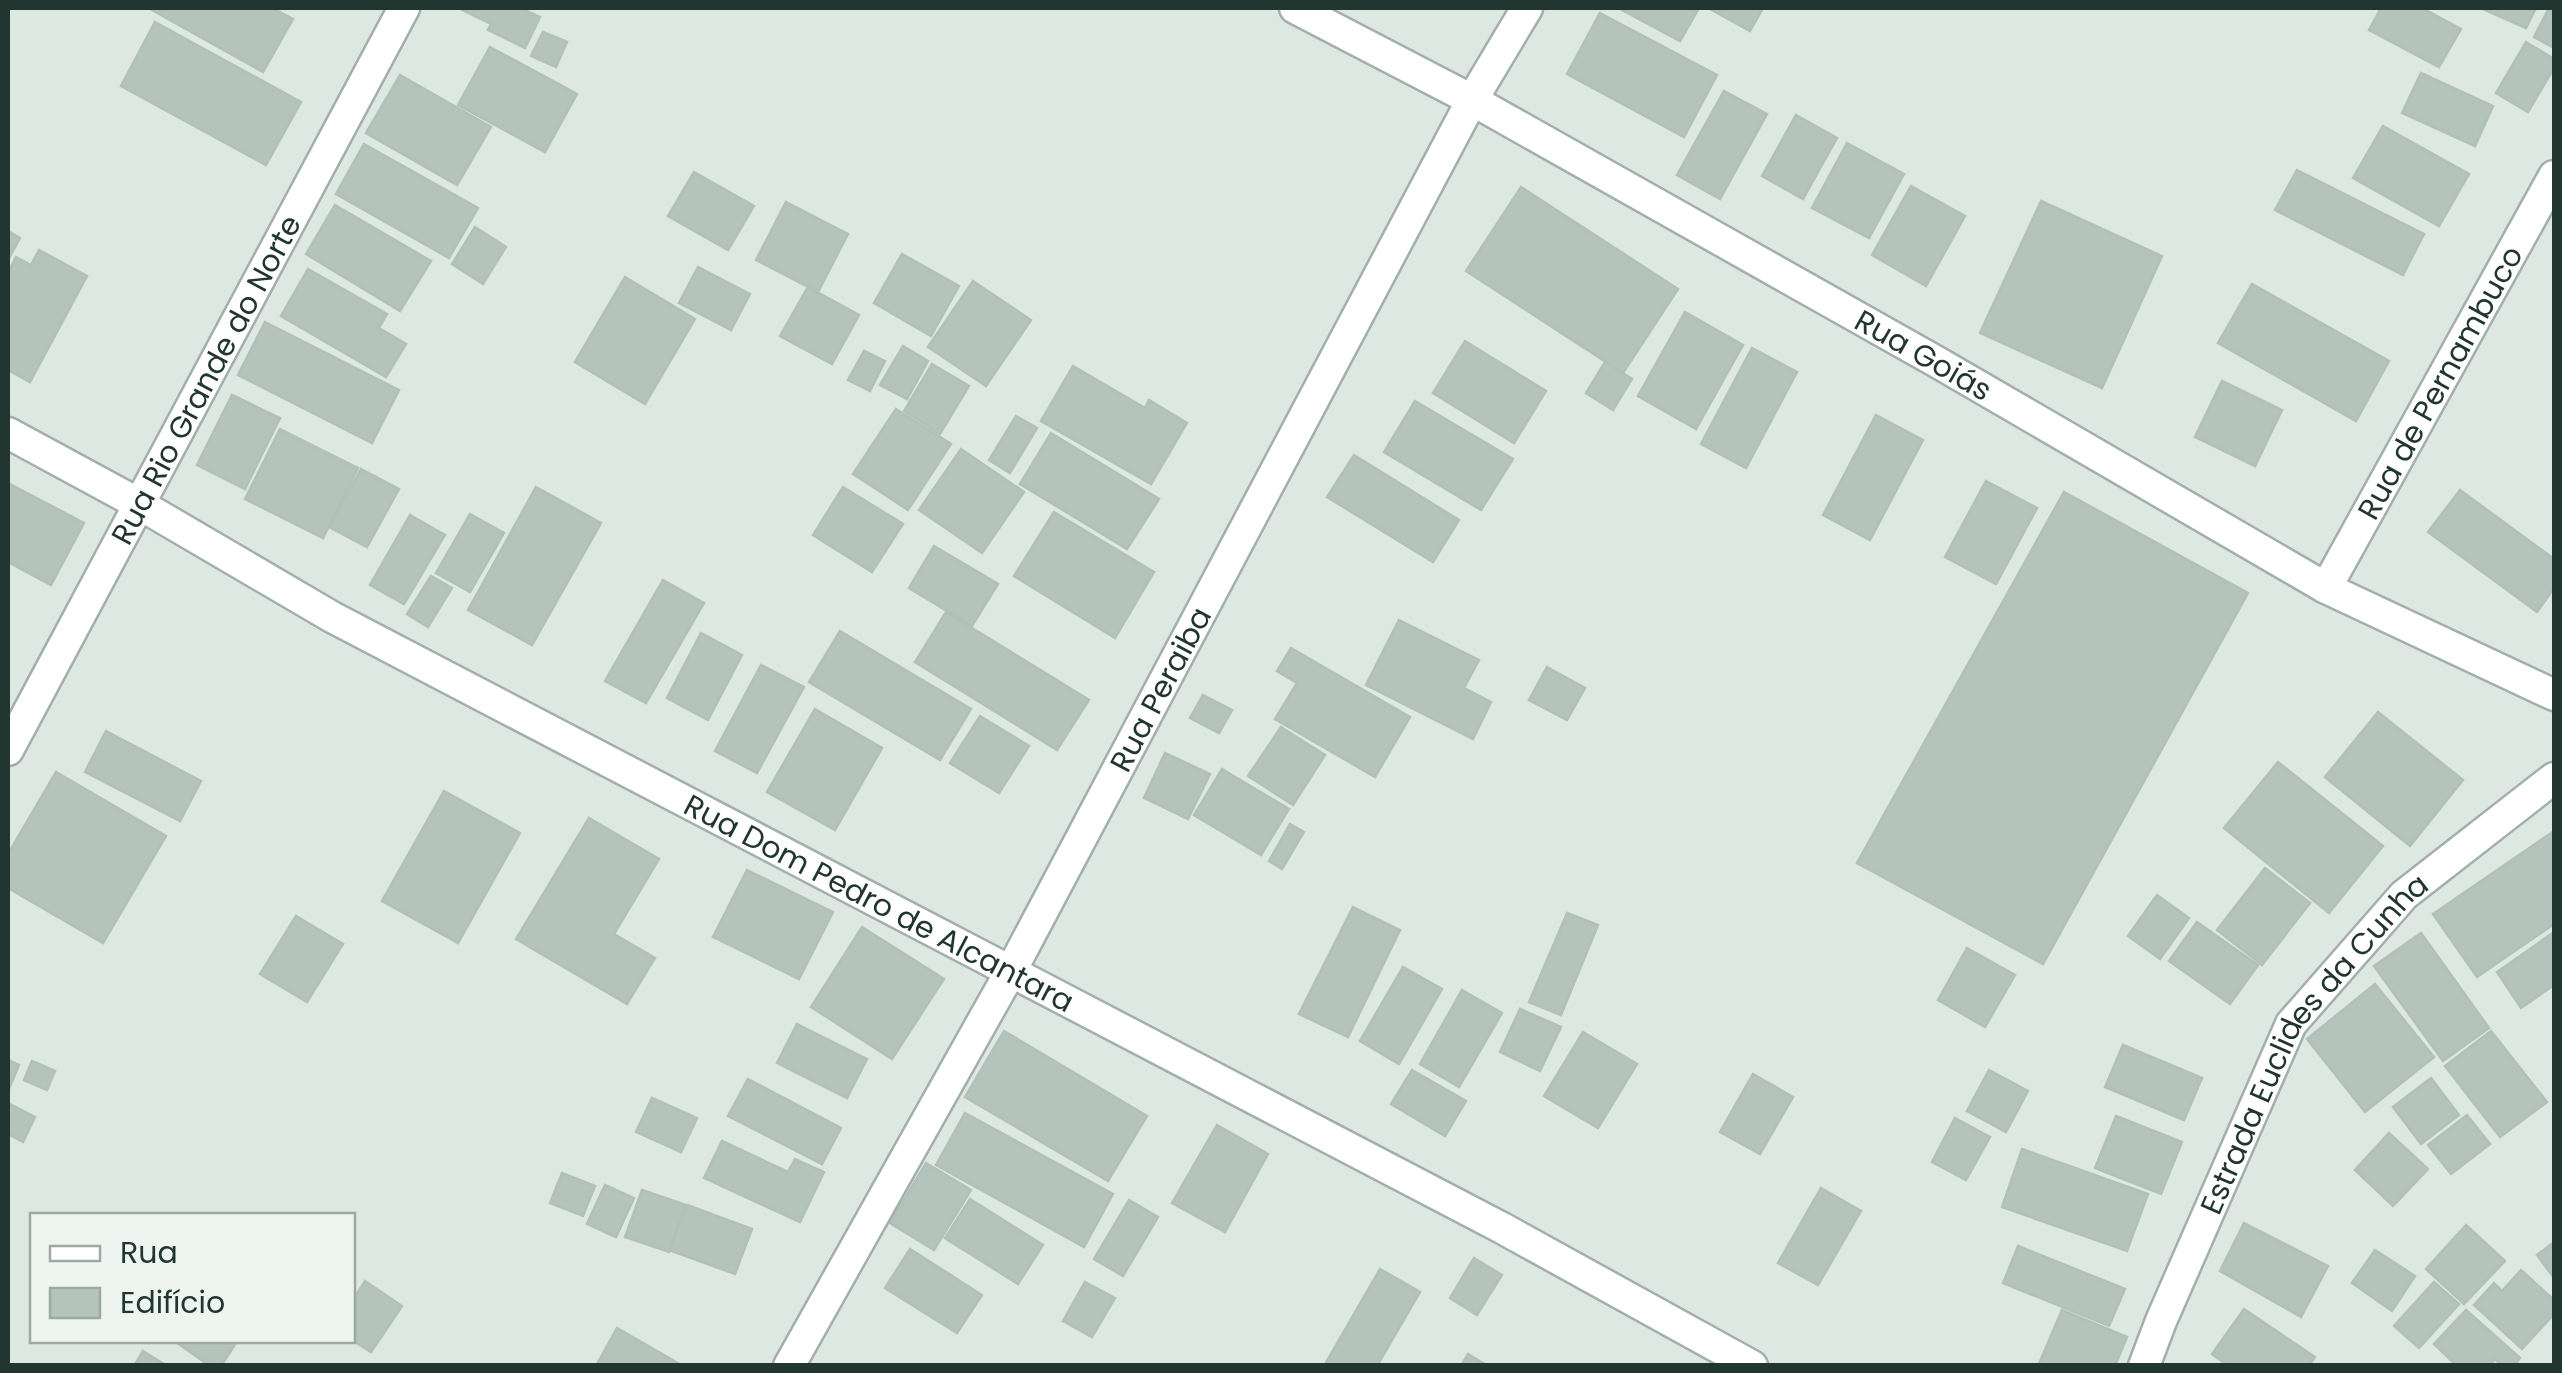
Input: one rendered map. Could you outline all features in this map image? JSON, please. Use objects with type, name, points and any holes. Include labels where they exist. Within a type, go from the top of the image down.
[{"type":"street","name":"Rua Rio Grande do Norte","points":[[8,750],[404,8]]},
{"type":"street","name":"Rua Goiás","points":[[1295,8],[1472,100],[1920,352],[2326,588],[2554,695]]},
{"type":"street","name":"Rua Peraiba","points":[[789,1366],[1012,969],[1472,100],[1527,8]]},
{"type":"street","name":"Rua de Pernambuco","points":[[2326,588],[2554,176]]},
{"type":"street","name":"Rua Dom Pedro de Alcantara","points":[[8,433],[140,504],[349,626],[1012,969],[1502,1228],[1752,1366]]},
{"type":"street","name":"Estrada Euclides da Cunha","points":[[2144,1366],[2160,1321],[2291,1024],[2404,895],[2554,778]]},
{"type":"building","points":[[153,8],[272,8],[293,19],[263,72]]},
{"type":"building","points":[[458,8],[521,8],[540,17],[525,48],[488,30],[491,24]]},
{"type":"building","points":[[1618,8],[1699,8],[1680,41]]},
{"type":"building","points":[[1708,8],[1763,8],[1750,31]]},
{"type":"building","points":[[2381,8],[2422,8],[2461,29],[2439,67],[2369,30]]},
{"type":"building","points":[[2481,8],[2536,8],[2526,28]]},
{"type":"building","points":[[2549,8],[2554,8],[2554,48],[2534,37]]},
{"type":"building","points":[[1600,13],[1717,75],[1684,137],[1567,74]]},
{"type":"building","points":[[155,22],[301,102],[266,165],[121,86]]},
{"type":"building","points":[[543,32],[567,42],[556,67],[531,56]]},
{"type":"building","points":[[2526,42],[2554,59],[2554,68],[2528,112],[2496,93]]},
{"type":"building","points":[[490,47],[577,94],[545,152],[458,105]]},
{"type":"building","points":[[2421,73],[2493,106],[2475,146],[2402,113]]},
{"type":"building","points":[[400,75],[491,127],[457,185],[366,133]]},
{"type":"building","points":[[1724,91],[1767,114],[1720,199],[1677,175]]},
{"type":"building","points":[[1796,115],[1837,138],[1803,199],[1762,176]]},
{"type":"building","points":[[2383,126],[2469,174],[2439,226],[2353,178]]},
{"type":"building","points":[[1847,143],[1904,174],[1869,238],[1812,208]]},
{"type":"building","points":[[364,144],[478,208],[449,258],[336,194]]},
{"type":"building","points":[[2297,170],[2424,234],[2403,275],[2275,210]]},
{"type":"building","points":[[694,172],[754,206],[728,250],[668,216]]},
{"type":"building","points":[[1911,186],[1965,216],[1926,286],[1872,255]]},
{"type":"building","points":[[1521,187],[1678,289],[1623,373],[1466,271]]},
{"type":"building","points":[[2041,201],[2162,256],[2102,388],[1980,333]]},
{"type":"building","points":[[786,202],[848,234],[818,292],[756,260]]},
{"type":"building","points":[[335,205],[431,261],[400,311],[306,254]]},
{"type":"building","points":[[475,227],[506,247],[483,284],[452,264]]},
{"type":"building","points":[[8,231],[20,238],[8,260]]},
{"type":"building","points":[[39,250],[87,276],[30,382],[8,370],[8,273],[16,257],[31,265]]},
{"type":"building","points":[[902,254],[959,286],[931,336],[874,303]]},
{"type":"building","points":[[698,267],[750,294],[731,330],[679,303]]},
{"type":"building","points":[[308,269],[387,314],[379,328],[406,344],[386,377],[281,316]]},
{"type":"building","points":[[625,277],[695,319],[645,404],[575,362]]},
{"type":"building","points":[[973,281],[1031,320],[986,386],[928,347]]},
{"type":"building","points":[[2252,284],[2389,361],[2356,421],[2218,343]]},
{"type":"building","points":[[808,287],[859,315],[832,364],[780,336]]},
{"type":"building","points":[[1685,312],[1743,345],[1696,429],[1638,396]]},
{"type":"building","points":[[265,322],[399,390],[372,443],[238,375]]},
{"type":"building","points":[[1465,341],[1546,391],[1514,443],[1433,393]]},
{"type":"building","points":[[903,346],[928,361],[907,399],[880,385]]},
{"type":"building","points":[[1752,348],[1797,372],[1746,468],[1701,444]]},
{"type":"building","points":[[864,351],[885,361],[870,391],[848,380]]},
{"type":"building","points":[[1605,362],[1632,379],[1613,410],[1586,393]]},
{"type":"building","points":[[932,364],[969,386],[940,434],[904,411]]},
{"type":"building","points":[[1073,366],[1145,408],[1149,400],[1187,423],[1151,484],[1041,421]]},
{"type":"building","points":[[2222,381],[2282,410],[2255,466],[2195,437]]},
{"type":"building","points":[[232,395],[280,418],[245,489],[197,465]]},
{"type":"building","points":[[1415,401],[1513,459],[1481,510],[1384,452]]},
{"type":"building","points":[[896,409],[951,444],[908,510],[853,474]]},
{"type":"building","points":[[1876,415],[1923,440],[1870,540],[1823,515]]},
{"type":"building","points":[[1016,416],[1037,428],[1010,473],[989,460]]},
{"type":"building","points":[[280,429],[358,468],[323,538],[245,499]]},
{"type":"building","points":[[1051,433],[1159,499],[1127,549],[1020,484]]},
{"type":"building","points":[[961,449],[1024,492],[982,553],[919,510]]},
{"type":"building","points":[[1354,455],[1459,520],[1433,562],[1327,497]]},
{"type":"building","points":[[361,469],[399,489],[367,547],[329,527]]},
{"type":"building","points":[[1986,481],[2037,508],[1996,584],[1945,557]]},
{"type":"building","points":[[8,483],[84,523],[51,585],[8,562]]},
{"type":"building","points":[[536,487],[601,523],[532,645],[468,610]]},
{"type":"building","points":[[843,487],[903,524],[872,572],[813,535]]},
{"type":"building","points":[[2460,490],[2554,559],[2554,588],[2537,612],[2428,532]]},
{"type":"building","points":[[2064,492],[2248,593],[2043,964],[1857,863]]},
{"type":"building","points":[[1054,512],[1154,572],[1115,638],[1014,576]]},
{"type":"building","points":[[470,514],[504,533],[470,592],[436,573]]},
{"type":"building","points":[[410,515],[445,535],[404,604],[370,585]]},
{"type":"building","points":[[934,546],[998,584],[972,626],[909,588]]},
{"type":"building","points":[[431,576],[452,588],[428,627],[407,614]]},
{"type":"building","points":[[663,580],[704,603],[646,703],[605,681]]},
{"type":"building","points":[[946,612],[1089,700],[1057,750],[915,662]]},
{"type":"building","points":[[1399,620],[1479,660],[1464,688],[1491,702],[1473,739],[1366,685]]},
{"type":"building","points":[[840,631],[971,709],[940,760],[809,682]]},
{"type":"building","points":[[701,633],[742,655],[708,720],[667,698]]},
{"type":"building","points":[[1291,648],[1410,717],[1375,777],[1275,719],[1297,683],[1277,671]]},
{"type":"building","points":[[761,665],[804,687],[757,773],[715,751]]},
{"type":"building","points":[[1547,667],[1585,688],[1567,720],[1529,700]]},
{"type":"building","points":[[1203,695],[1232,710],[1219,733],[1190,718]]},
{"type":"building","points":[[815,709],[882,748],[835,830],[767,792]]},
{"type":"building","points":[[2378,712],[2463,780],[2410,846],[2325,777]]},
{"type":"building","points":[[980,716],[1029,746],[999,793],[950,763]]},
{"type":"building","points":[[1281,727],[1325,755],[1293,805],[1248,776]]},
{"type":"building","points":[[106,731],[201,781],[180,821],[85,772]]},
{"type":"building","points":[[1165,753],[1210,774],[1188,819],[1144,798]]},
{"type":"building","points":[[2278,762],[2383,846],[2329,913],[2224,828]]},
{"type":"building","points":[[1222,769],[1289,809],[1261,855],[1194,815]]},
{"type":"building","points":[[56,772],[166,836],[103,943],[8,888],[8,854]]},
{"type":"building","points":[[444,791],[520,833],[458,943],[382,901]]},
{"type":"building","points":[[589,818],[659,859],[614,934],[655,958],[627,1004],[516,939]]},
{"type":"building","points":[[1290,824],[1304,832],[1282,869],[1269,861]]},
{"type":"building","points":[[2554,831],[2554,924],[2477,977],[2433,914]]},
{"type":"building","points":[[2265,868],[2310,903],[2262,965],[2217,930]]},
{"type":"building","points":[[747,870],[833,912],[799,979],[713,937]]},
{"type":"building","points":[[2157,895],[2189,918],[2160,959],[2128,936]]},
{"type":"building","points":[[1353,907],[1400,930],[1348,1037],[1299,1014]]},
{"type":"building","points":[[1567,913],[1598,925],[1561,1015],[1529,1002]]},
{"type":"building","points":[[296,916],[343,944],[307,1002],[260,974]]},
{"type":"building","points":[[2197,922],[2258,965],[2230,1004],[2169,961]]},
{"type":"building","points":[[862,927],[944,979],[892,1059],[811,1007]]},
{"type":"building","points":[[2554,932],[2554,985],[2521,1008],[2497,972]]},
{"type":"building","points":[[2421,933],[2489,1028],[2443,1061],[2374,966]]},
{"type":"building","points":[[1967,948],[2015,975],[1985,1027],[1938,1000]]},
{"type":"building","points":[[1403,967],[1442,989],[1399,1064],[1360,1041]]},
{"type":"building","points":[[2375,984],[2434,1057],[2365,1112],[2307,1039]]},
{"type":"building","points":[[1462,990],[1502,1013],[1459,1087],[1420,1064]]},
{"type":"building","points":[[1520,1009],[1561,1027],[1540,1071],[1500,1052]]},
{"type":"building","points":[[797,1024],[867,1059],[847,1098],[777,1063]]},
{"type":"building","points":[[1004,1031],[1147,1116],[1108,1181],[965,1097]]},
{"type":"building","points":[[2491,1031],[2547,1102],[2500,1137],[2445,1066]]},
{"type":"building","points":[[1583,1032],[1637,1064],[1598,1128],[1544,1096]]},
{"type":"building","points":[[2123,1045],[2202,1078],[2184,1120],[2105,1087]]},
{"type":"building","points":[[8,1060],[19,1065],[8,1091]]},
{"type":"building","points":[[32,1061],[55,1071],[47,1090],[24,1080]]},
{"type":"building","points":[[1412,1070],[1466,1101],[1445,1136],[1391,1104]]},
{"type":"building","points":[[1989,1070],[2028,1091],[2006,1132],[1967,1111]]},
{"type":"building","points":[[1753,1074],[1793,1097],[1760,1154],[1720,1132]]},
{"type":"building","points":[[2431,1078],[2459,1115],[2421,1144],[2393,1107]]},
{"type":"building","points":[[748,1079],[841,1128],[822,1164],[728,1116]]},
{"type":"building","points":[[652,1098],[697,1118],[681,1152],[636,1132]]},
{"type":"building","points":[[8,1103],[35,1117],[23,1142],[8,1134]]},
{"type":"building","points":[[965,1113],[1113,1194],[1084,1247],[936,1165]]},
{"type":"building","points":[[2467,1115],[2490,1144],[2451,1174],[2428,1145]]},
{"type":"building","points":[[2116,1116],[2182,1142],[2161,1194],[2095,1168]]},
{"type":"building","points":[[1955,1118],[1990,1137],[1966,1180],[1932,1162]]},
{"type":"building","points":[[1217,1125],[1268,1154],[1225,1232],[1172,1203]]},
{"type":"building","points":[[2389,1133],[2428,1169],[2393,1206],[2355,1170]]},
{"type":"building","points":[[722,1141],[788,1172],[795,1159],[824,1172],[800,1222],[704,1178]]},
{"type":"building","points":[[2022,1149],[2148,1194],[2127,1251],[2002,1207]]},
{"type":"building","points":[[926,1163],[971,1190],[934,1250],[890,1223]]},
{"type":"building","points":[[562,1173],[595,1186],[583,1216],[550,1203]]},
{"type":"building","points":[[605,1185],[634,1198],[616,1237],[587,1224]]},
{"type":"building","points":[[1821,1188],[1861,1211],[1818,1285],[1778,1263]]},
{"type":"building","points":[[642,1190],[686,1205],[669,1252],[625,1237]]},
{"type":"building","points":[[970,1199],[1043,1245],[1018,1284],[945,1238]]},
{"type":"building","points":[[1129,1200],[1158,1217],[1123,1276],[1094,1259]]},
{"type":"building","points":[[687,1205],[752,1229],[735,1274],[669,1250]]},
{"type":"building","points":[[2244,1223],[2328,1266],[2301,1317],[2220,1271]]},
{"type":"building","points":[[2466,1225],[2505,1261],[2464,1304],[2426,1269]]},
{"type":"building","points":[[2554,1242],[2554,1278],[2537,1255]]},
{"type":"building","points":[[2018,1246],[2125,1289],[2109,1326],[2003,1283]]},
{"type":"building","points":[[910,1249],[982,1295],[957,1333],[885,1288]]},
{"type":"building","points":[[2375,1250],[2415,1276],[2392,1311],[2352,1283]]},
{"type":"building","points":[[1474,1258],[1502,1275],[1477,1315],[1450,1298]]},
{"type":"building","points":[[1380,1269],[1420,1292],[1377,1366],[1324,1366]]},
{"type":"building","points":[[2521,1270],[2554,1300],[2554,1314],[2522,1349],[2474,1305],[2494,1283],[2502,1291]]},
{"type":"building","points":[[365,1281],[402,1306],[371,1352],[355,1342],[355,1296]]},
{"type":"building","points":[[1085,1282],[1115,1298],[1092,1337],[1063,1321]]},
{"type":"building","points":[[2434,1282],[2459,1304],[2419,1348],[2394,1326]]},
{"type":"building","points":[[2244,1309],[2315,1357],[2309,1366],[2228,1366],[2212,1354]]},
{"type":"building","points":[[2062,1310],[2127,1337],[2115,1366],[2038,1366]]},
{"type":"building","points":[[2466,1310],[2520,1358],[2514,1366],[2502,1366],[2495,1359],[2489,1366],[2457,1366],[2434,1344]]},
{"type":"building","points":[[617,1328],[683,1366],[596,1366]]},
{"type":"building","points":[[177,1343],[236,1343],[221,1366],[210,1366]]},
{"type":"building","points":[[143,1351],[167,1366],[134,1366]]},
{"type":"building","points":[[1468,1354],[1488,1366],[1461,1366]]}]
